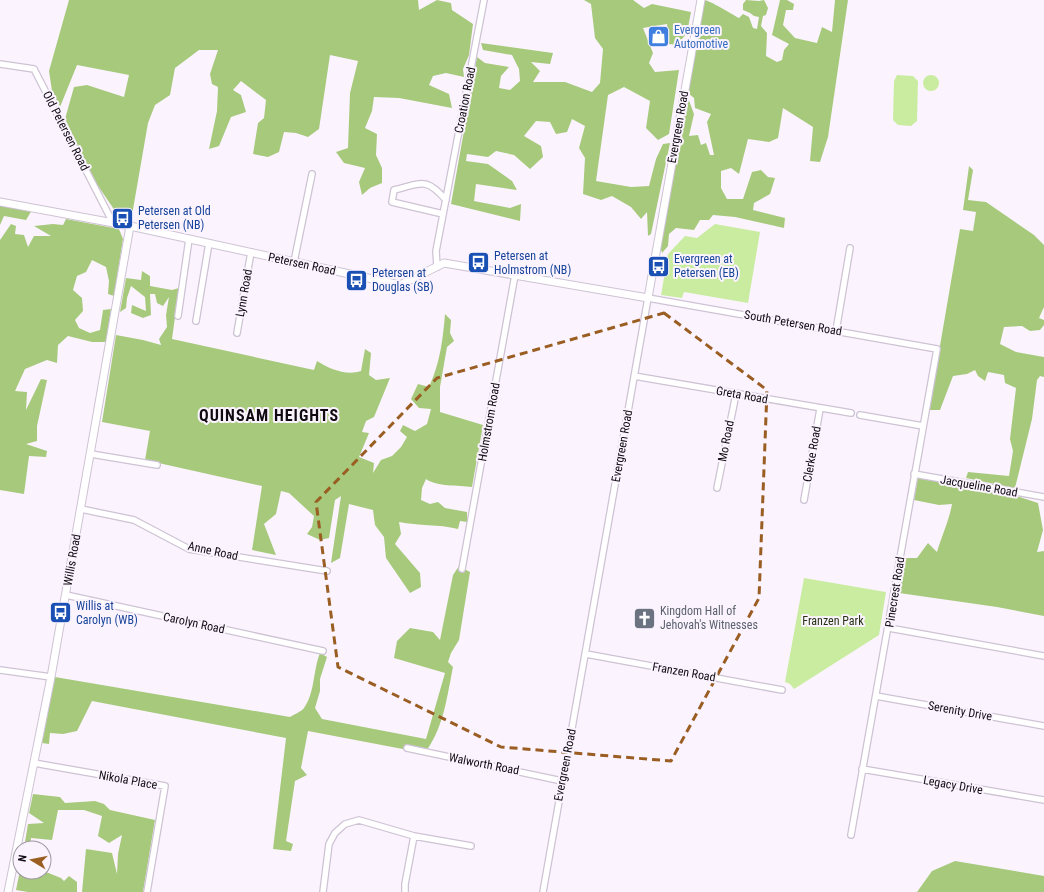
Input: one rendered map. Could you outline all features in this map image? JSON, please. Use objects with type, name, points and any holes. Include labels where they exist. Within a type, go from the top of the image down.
[{"type":"street","name":"Croation Road","points":[[437,267],[436,251],[484,0]]},
{"type":"street","name":"Evergreen Road","points":[[543,892],[701,0]]},
{"type":"street","name":"Old Petersen Road","points":[[0,64],[34,70],[113,223]]},
{"type":"street","points":[[294,262],[312,174]]},
{"type":"street","points":[[443,214],[392,202],[394,190],[422,183],[434,186],[446,200]]},
{"type":"street","name":"Petersen Road","points":[[0,202],[130,226],[400,285],[444,263],[648,298]]},
{"type":"street","name":"Willis Road","points":[[8,892],[51,677],[130,226]]},
{"type":"street","points":[[178,316],[189,239]]},
{"type":"street","points":[[196,321],[209,244]]},
{"type":"street","points":[[836,331],[850,248]]},
{"type":"street","name":"Lynn Road","points":[[237,333],[251,252]]},
{"type":"street","name":"Holmstrom Road","points":[[462,569],[515,275]]},
{"type":"street","name":"South Petersen Road","points":[[648,298],[938,349]]},
{"type":"street","name":"Pinecrest Road","points":[[851,835],[889,628],[914,474],[938,349]]},
{"type":"street","name":"Greta Road","points":[[634,376],[851,413]]},
{"type":"street","name":"Mo Road","points":[[717,488],[736,394]]},
{"type":"street","name":"Clerke Road","points":[[804,500],[820,408]]},
{"type":"street","points":[[860,415],[923,426]]},
{"type":"street","points":[[91,454],[157,465]]},
{"type":"street","name":"Jacqueline Road","points":[[914,474],[1044,497]]},
{"type":"street","name":"Anne Road","points":[[81,509],[134,520],[190,549],[326,571]]},
{"type":"street","name":"Carolyn Road","points":[[66,595],[323,651]]},
{"type":"street","points":[[889,628],[1044,656]]},
{"type":"street","name":"Franzen Road","points":[[586,654],[782,690]]},
{"type":"street","points":[[0,670],[51,677]]},
{"type":"street","name":"Serenity Drive","points":[[876,696],[1044,726]]},
{"type":"street","name":"Walworth Road","points":[[407,748],[562,781]]},
{"type":"street","name":"Nikola Place","points":[[34,763],[165,786],[147,892]]},
{"type":"street","name":"Legacy Drive","points":[[862,769],[1044,800]]},
{"type":"street","points":[[323,892],[329,844],[335,833],[346,824],[359,820],[414,836],[471,846]]},
{"type":"street","points":[[405,892],[405,884],[414,836]]},
{"type":"highlighted area","points":[[664,313],[767,390],[759,598],[671,761],[501,747],[338,667],[316,502],[437,378]]},
{"type":"green space","points":[[69,0],[418,0],[419,10],[437,0],[451,3],[452,10],[473,24],[469,55],[463,69],[464,77],[446,73],[433,76],[429,85],[449,94],[452,108],[399,98],[374,97],[372,111],[365,128],[377,134],[376,155],[382,168],[382,183],[370,188],[362,195],[359,182],[365,168],[344,163],[336,152],[348,148],[350,93],[358,61],[330,55],[319,129],[308,137],[296,133],[284,132],[279,152],[268,157],[253,154],[258,123],[264,118],[266,100],[241,81],[233,90],[241,95],[246,112],[231,117],[219,146],[209,149],[217,111],[218,87],[212,84],[210,74],[218,50],[199,50],[175,68],[170,95],[155,105],[148,123],[131,221],[122,221],[96,183],[65,119],[74,87],[87,85],[124,97],[129,75],[77,65],[60,107],[52,91],[49,71]]},
{"type":"green space","points":[[584,0],[633,0],[644,8],[652,4],[691,12],[687,33],[677,45],[669,44],[667,24],[643,28],[653,53],[649,63],[655,72],[679,70],[669,134],[658,140],[646,128],[650,101],[624,87],[608,95],[596,181],[631,187],[649,186],[656,159],[663,144],[670,143],[651,234],[648,236],[647,212],[641,219],[631,207],[612,196],[601,200],[583,194],[585,158],[579,148],[585,126],[572,119],[567,132],[556,134],[550,122],[536,121],[524,136],[541,146],[543,157],[530,169],[514,155],[496,151],[488,157],[467,154],[466,161],[488,164],[512,181],[517,190],[476,184],[474,201],[510,208],[521,204],[520,221],[451,204],[477,57],[485,63],[509,67],[501,76],[499,88],[510,90],[520,81],[519,69],[512,55],[483,50],[481,43],[553,53],[550,64],[531,62],[540,71],[533,82],[565,82],[592,92],[600,83],[603,49],[595,38],[591,4]]},
{"type":"green space","points":[[703,0],[739,18],[743,14],[749,17],[753,28],[757,29],[759,17],[743,10],[743,4],[746,0],[764,0],[768,8],[766,15],[763,16],[761,26],[767,33],[766,56],[777,62],[782,60],[784,50],[789,44],[772,35],[780,0],[787,0],[794,4],[793,10],[786,10],[783,25],[795,38],[817,43],[822,27],[832,32],[835,0],[848,0],[828,137],[820,162],[810,161],[813,127],[783,108],[778,138],[769,142],[748,139],[739,174],[731,168],[721,171],[721,188],[727,199],[743,199],[752,172],[761,170],[768,177],[775,178],[770,194],[754,203],[753,210],[785,218],[784,228],[735,217],[713,215],[709,220],[700,220],[694,230],[676,228],[669,234],[668,246],[662,253],[660,245],[687,95],[694,114],[689,136],[698,135],[701,145],[706,143],[710,155],[714,155],[707,122],[711,114],[695,108],[694,98],[687,92]]},
{"type":"green space","points":[[897,75],[913,76],[918,81],[917,121],[911,126],[898,125],[893,120],[894,81]]},
{"type":"green space","points":[[931,75],[938,80],[939,83],[934,90],[931,91],[924,86],[923,83],[928,76]]},
{"type":"green space","points":[[969,166],[973,170],[968,200],[986,202],[1034,235],[1044,245],[1044,307],[1039,318],[1044,320],[1044,325],[1040,330],[1030,331],[1022,326],[1004,327],[1000,344],[1016,352],[1044,357],[1044,377],[1040,376],[1037,380],[1032,419],[1015,488],[966,478],[968,472],[1009,476],[1013,451],[1010,439],[1016,388],[1005,383],[1004,375],[988,372],[985,381],[978,376],[975,370],[967,374],[953,376],[940,410],[929,410],[960,229],[973,231],[976,212],[963,210]]},
{"type":"green space","points":[[0,204],[32,210],[26,220],[4,216],[0,225]]},
{"type":"green space","points":[[66,219],[119,229],[123,239],[114,296],[108,294],[109,281],[106,267],[92,260],[86,272],[77,276],[73,290],[82,298],[83,311],[75,320],[79,328],[90,333],[100,330],[103,310],[111,309],[106,342],[92,342],[68,336],[58,345],[57,363],[47,360],[25,369],[15,391],[27,392],[26,410],[41,379],[47,380],[37,426],[37,441],[26,444],[47,451],[46,457],[29,456],[24,494],[0,490],[0,240],[11,224],[16,226],[15,234],[24,235],[28,247],[34,236],[51,236],[34,226],[53,224],[63,225]]},
{"type":"green space","points":[[715,224],[760,232],[748,303],[684,292],[682,298],[661,295],[668,254],[685,236],[697,238]]},
{"type":"green space","points":[[142,271],[150,276],[150,286],[172,290],[179,288],[172,339],[314,370],[317,361],[338,371],[350,373],[361,371],[365,349],[371,353],[369,375],[376,380],[390,378],[374,417],[366,421],[362,432],[369,433],[359,457],[374,463],[373,473],[381,460],[392,456],[401,447],[407,437],[400,431],[403,425],[415,431],[427,424],[431,409],[419,408],[411,399],[418,384],[429,387],[436,369],[440,351],[445,314],[451,320],[450,333],[454,341],[447,347],[440,387],[440,412],[483,425],[472,487],[442,485],[426,479],[422,488],[421,500],[430,504],[438,502],[445,508],[467,512],[467,522],[460,521],[458,529],[443,526],[399,522],[401,534],[395,544],[420,573],[421,587],[410,593],[386,558],[384,537],[375,525],[373,510],[349,504],[340,558],[331,563],[341,496],[335,500],[329,538],[320,540],[307,534],[312,527],[314,516],[289,493],[281,491],[276,514],[264,524],[276,555],[252,550],[262,486],[145,460],[150,431],[102,422],[116,335],[161,345],[159,339],[167,327],[166,315],[169,297],[163,306],[157,303],[155,294],[150,294],[151,315],[143,318],[131,313],[132,305],[146,311],[145,297],[131,286],[127,298],[126,308],[120,312],[126,278],[141,280]]},
{"type":"green space","points":[[918,477],[1011,494],[1038,503],[1043,530],[1037,552],[1044,551],[1044,616],[997,607],[899,593],[906,558],[917,558],[928,543],[937,552],[952,504],[939,505],[914,500]]},
{"type":"green space","points":[[459,566],[470,572],[459,640],[451,653],[448,662],[453,667],[447,700],[441,721],[433,740],[427,750],[408,750],[308,731],[301,768],[307,775],[295,781],[286,841],[293,844],[291,851],[273,849],[286,738],[92,701],[77,731],[63,734],[50,733],[49,744],[42,743],[55,677],[290,717],[303,709],[308,702],[320,653],[327,657],[320,679],[320,691],[315,708],[322,719],[426,739],[445,673],[394,658],[397,641],[410,628],[433,632],[440,640],[453,575]]},
{"type":"green space","name":"Franzen Park","points":[[804,578],[886,592],[879,635],[794,689],[790,684],[785,682]]},
{"type":"green space","points":[[33,794],[60,797],[65,803],[95,801],[104,804],[110,810],[155,820],[143,892],[82,892],[86,849],[112,853],[117,874],[118,854],[122,835],[109,843],[98,836],[102,816],[84,810],[58,810],[52,840],[31,838],[31,840],[25,840],[28,824],[44,823],[29,813]]},
{"type":"green space","points":[[955,861],[1044,876],[1044,892],[917,892],[932,871]]},
{"type":"green space","points":[[52,874],[64,881],[69,876],[77,882],[77,892],[28,892],[16,890],[18,880],[52,880]]},
{"type":"place","name":"Evergreen Automotive","points":[[659,37]]},
{"type":"place","name":"Petersen at Old Petersen (NB)","points":[[122,218]]},
{"type":"place","name":"Petersen at Holmstrom (NB)","points":[[478,263]]},
{"type":"place","name":"Evergreen at Petersen (EB)","points":[[658,266]]},
{"type":"place","name":"Petersen at Douglas (SB)","points":[[357,280]]},
{"type":"place","name":"Willis at Carolyn (WB)","points":[[60,613]]},
{"type":"place","name":"Kingdom Hall of Jehovah's Witnesses","points":[[645,618]]},
{"type":"district","name":"QUINSAM HEIGHTS","points":[[269,415]]}]
